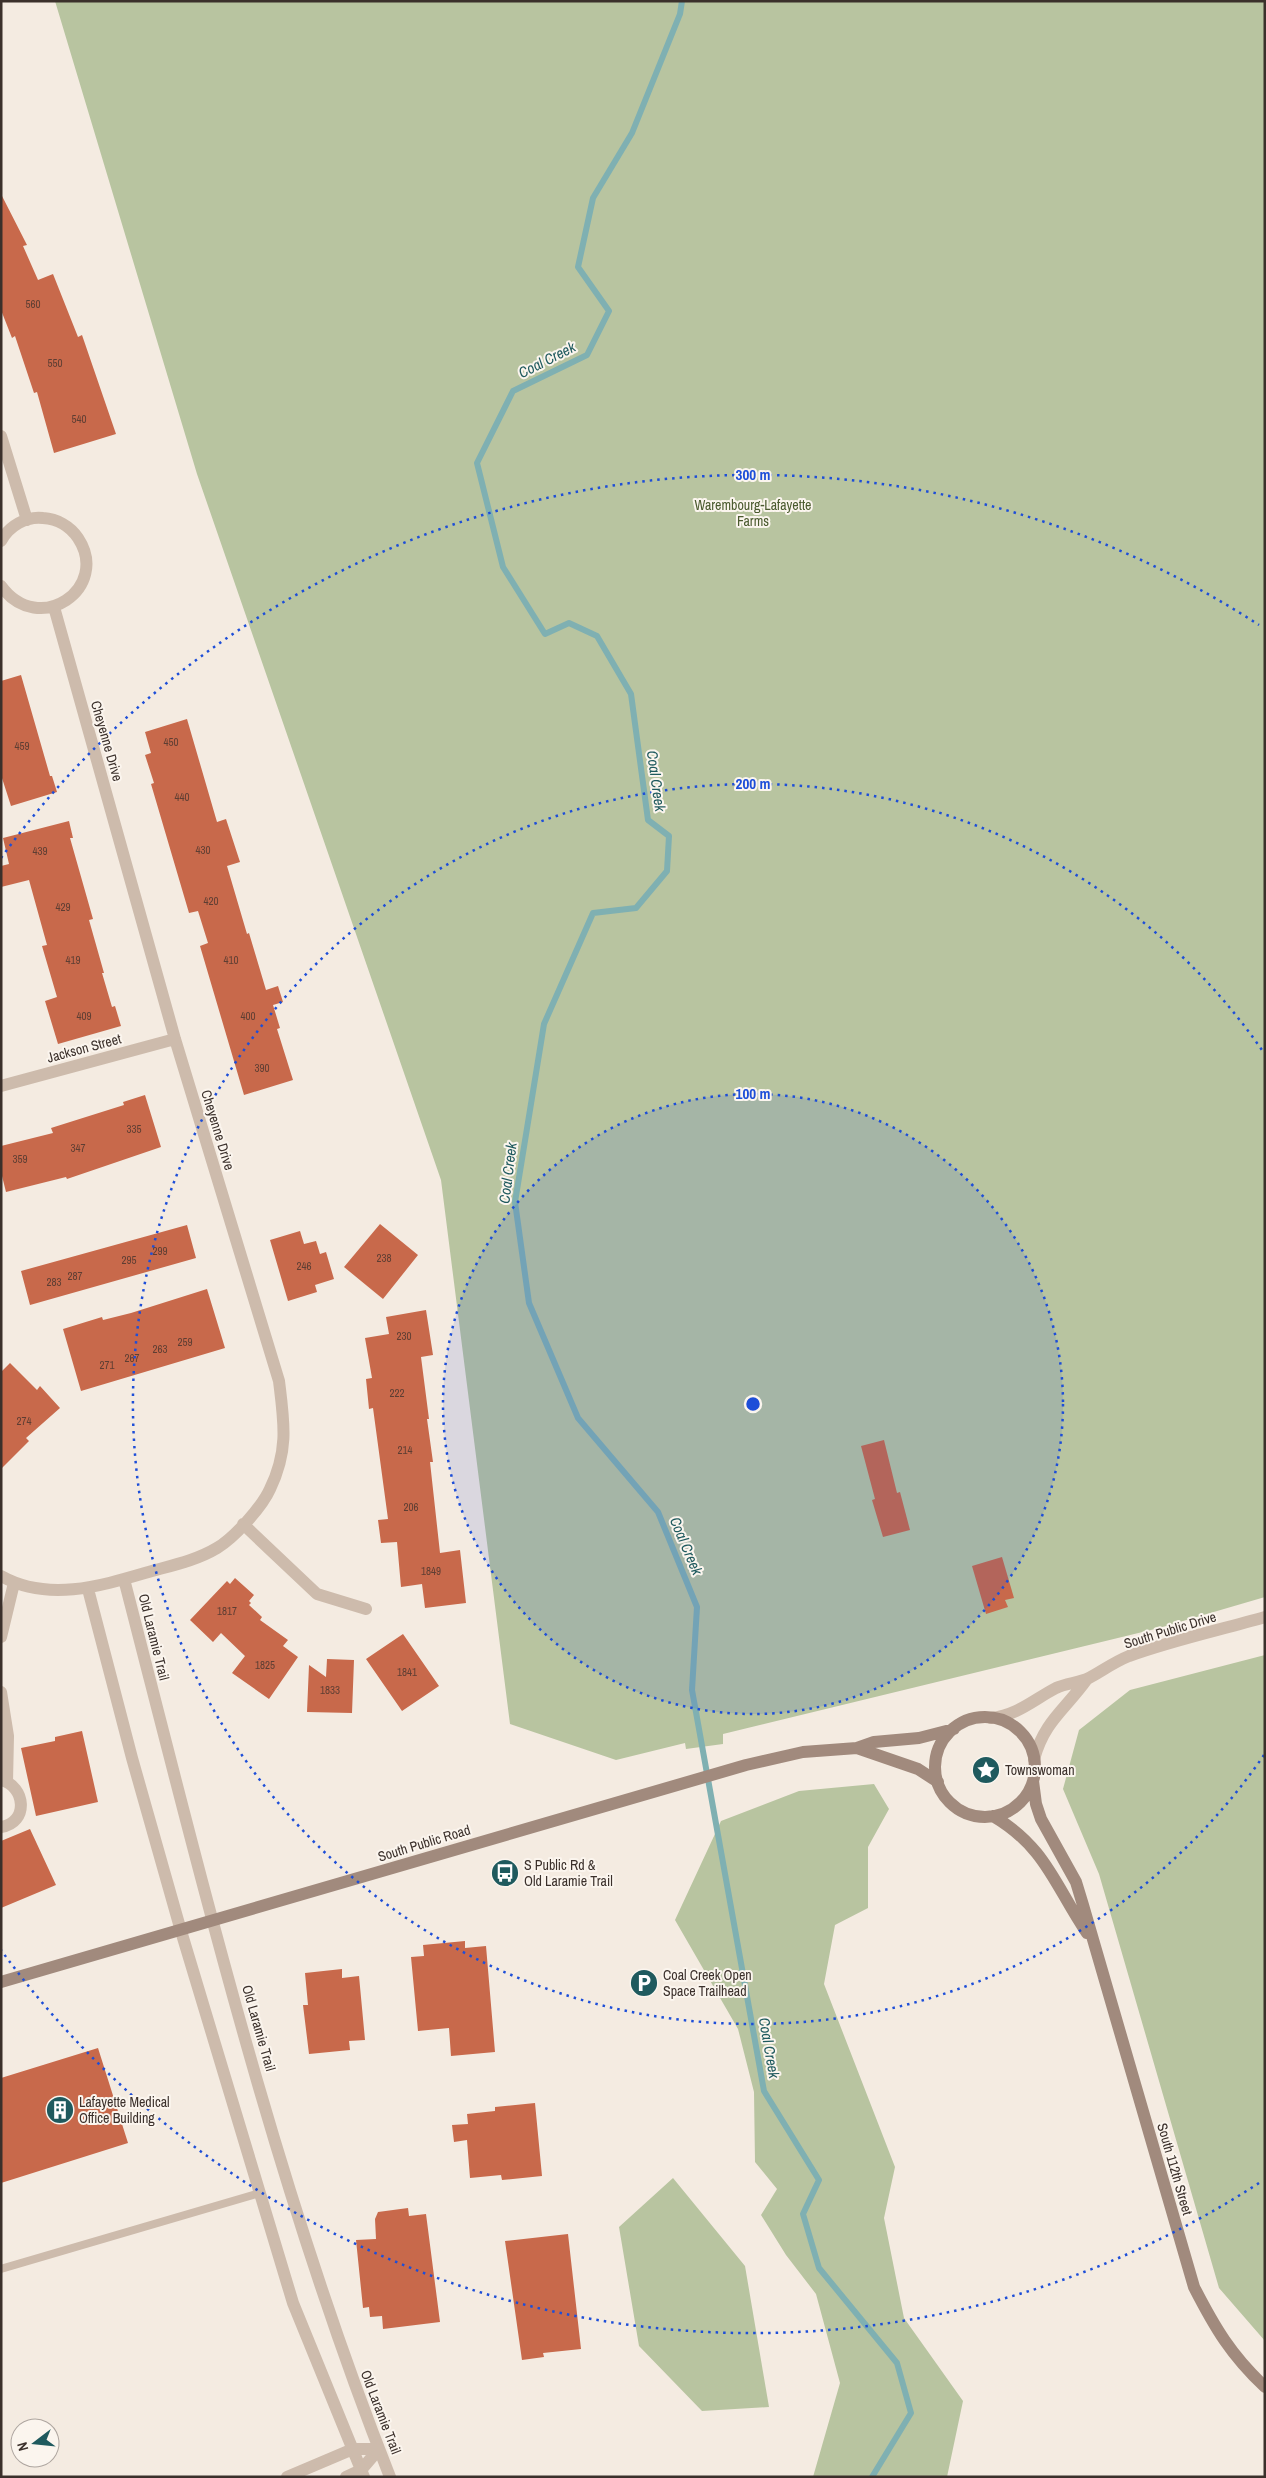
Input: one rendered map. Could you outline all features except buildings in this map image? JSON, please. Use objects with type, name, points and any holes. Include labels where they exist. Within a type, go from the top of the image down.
[{"type":"street","points":[[1,436],[27,520]]},
{"type":"street","points":[[1,541],[15,526],[27,520],[52,519],[64,524],[75,533],[86,556],[86,569],[79,587],[66,602],[54,607],[42,609],[23,605],[8,595],[1,586]]},
{"type":"street","name":"Cheyenne Drive","points":[[1,1576],[14,1583],[42,1590],[88,1589],[196,1558],[218,1547],[243,1524],[269,1491],[279,1468],[286,1432],[279,1381],[175,1039],[54,607]]},
{"type":"street","name":"Jackson Street","points":[[1,1086],[175,1039]]},
{"type":"street","points":[[243,1524],[317,1594],[366,1609]]},
{"type":"street","name":"Old Laramie Trail","points":[[124,1580],[212,1922],[316,2274],[334,2330],[390,2477]]},
{"type":"street","points":[[1,1637],[14,1583]]},
{"type":"street","points":[[88,1589],[124,1730],[181,1931],[293,2303],[363,2473]]},
{"type":"street","name":"South Public Drive","points":[[1087,1679],[1129,1656],[1265,1617]]},
{"type":"street","points":[[1087,1679],[1075,1696],[1049,1723],[1042,1734],[1034,1759],[1033,1780],[1023,1800],[1015,1807],[993,1816],[974,1816],[964,1812],[947,1799],[938,1782],[936,1762],[941,1744],[954,1729],[972,1720],[1008,1716],[1068,1682],[1087,1679]]},
{"type":"street","points":[[1,1692],[8,1736],[4,1781],[19,1792],[21,1808],[13,1822],[1,1827]]},
{"type":"street","points":[[991,1718],[1010,1724],[1019,1731],[1026,1739],[1034,1759]]},
{"type":"street","name":"South Public Road","points":[[1,1982],[746,1765],[803,1752],[857,1748],[874,1742],[919,1738],[954,1729]]},
{"type":"street","name":"South Public Road","points":[[857,1748],[910,1766],[938,1782]]},
{"type":"street","name":"South 112th Street","points":[[1033,1780],[1036,1804],[1041,1819],[1076,1882],[1194,2287],[1219,2335],[1243,2367],[1265,2387]]},
{"type":"street","name":"South 112th Street","points":[[993,1816],[1018,1832],[1038,1853],[1054,1876],[1092,1941]]},
{"type":"street","points":[[287,2477],[353,2449],[379,2449]]},
{"type":"street","points":[[346,2477],[363,2473],[379,2449]]},
{"type":"lane","points":[[1,2269],[260,2193]]},
{"type":"green space","name":"Warembourg-Lafayette Farms","points":[[55,1],[1265,1],[1265,1597],[1159,1628],[723,1734],[723,1744],[686,1749],[685,1743],[616,1760],[510,1724],[441,1180],[197,474]]},
{"type":"green space","points":[[1265,1655],[1265,2341],[1219,2288],[1099,1874],[1063,1789],[1079,1730],[1130,1690]]},
{"type":"green space","points":[[874,1784],[889,1809],[868,1847],[868,1908],[835,1925],[824,1984],[895,2167],[884,2218],[904,2318],[963,2401],[947,2477],[813,2477],[840,2383],[816,2294],[786,2255],[761,2215],[777,2189],[755,2162],[754,2092],[738,2029],[675,1920],[721,1821],[799,1791]]},
{"type":"green space","points":[[673,2178],[745,2266],[769,2407],[702,2411],[639,2346],[619,2227]]},
{"type":"waterway","name":"Coal Creek","points":[[682,1],[680,14],[632,133],[593,198],[578,267],[609,311],[587,355],[513,391],[477,463],[503,567],[545,634],[569,623],[597,636],[631,694],[648,820],[669,836],[667,871],[636,908],[593,913],[544,1024],[515,1202],[529,1303],[578,1418],[658,1512],[697,1607],[692,1690],[764,2091],[819,2180],[803,2214],[819,2268],[897,2363],[911,2413],[872,2477]]},
{"type":"place","name":"Townswoman","points":[[986,1770]]},
{"type":"place","name":"S Public Rd & Old Laramie Trail","points":[[505,1873]]},
{"type":"place","name":"Coal Creek Open Space Trailhead","points":[[644,1983]]},
{"type":"place","name":"Lafayette Medical Office Building","points":[[60,2110]]}]
